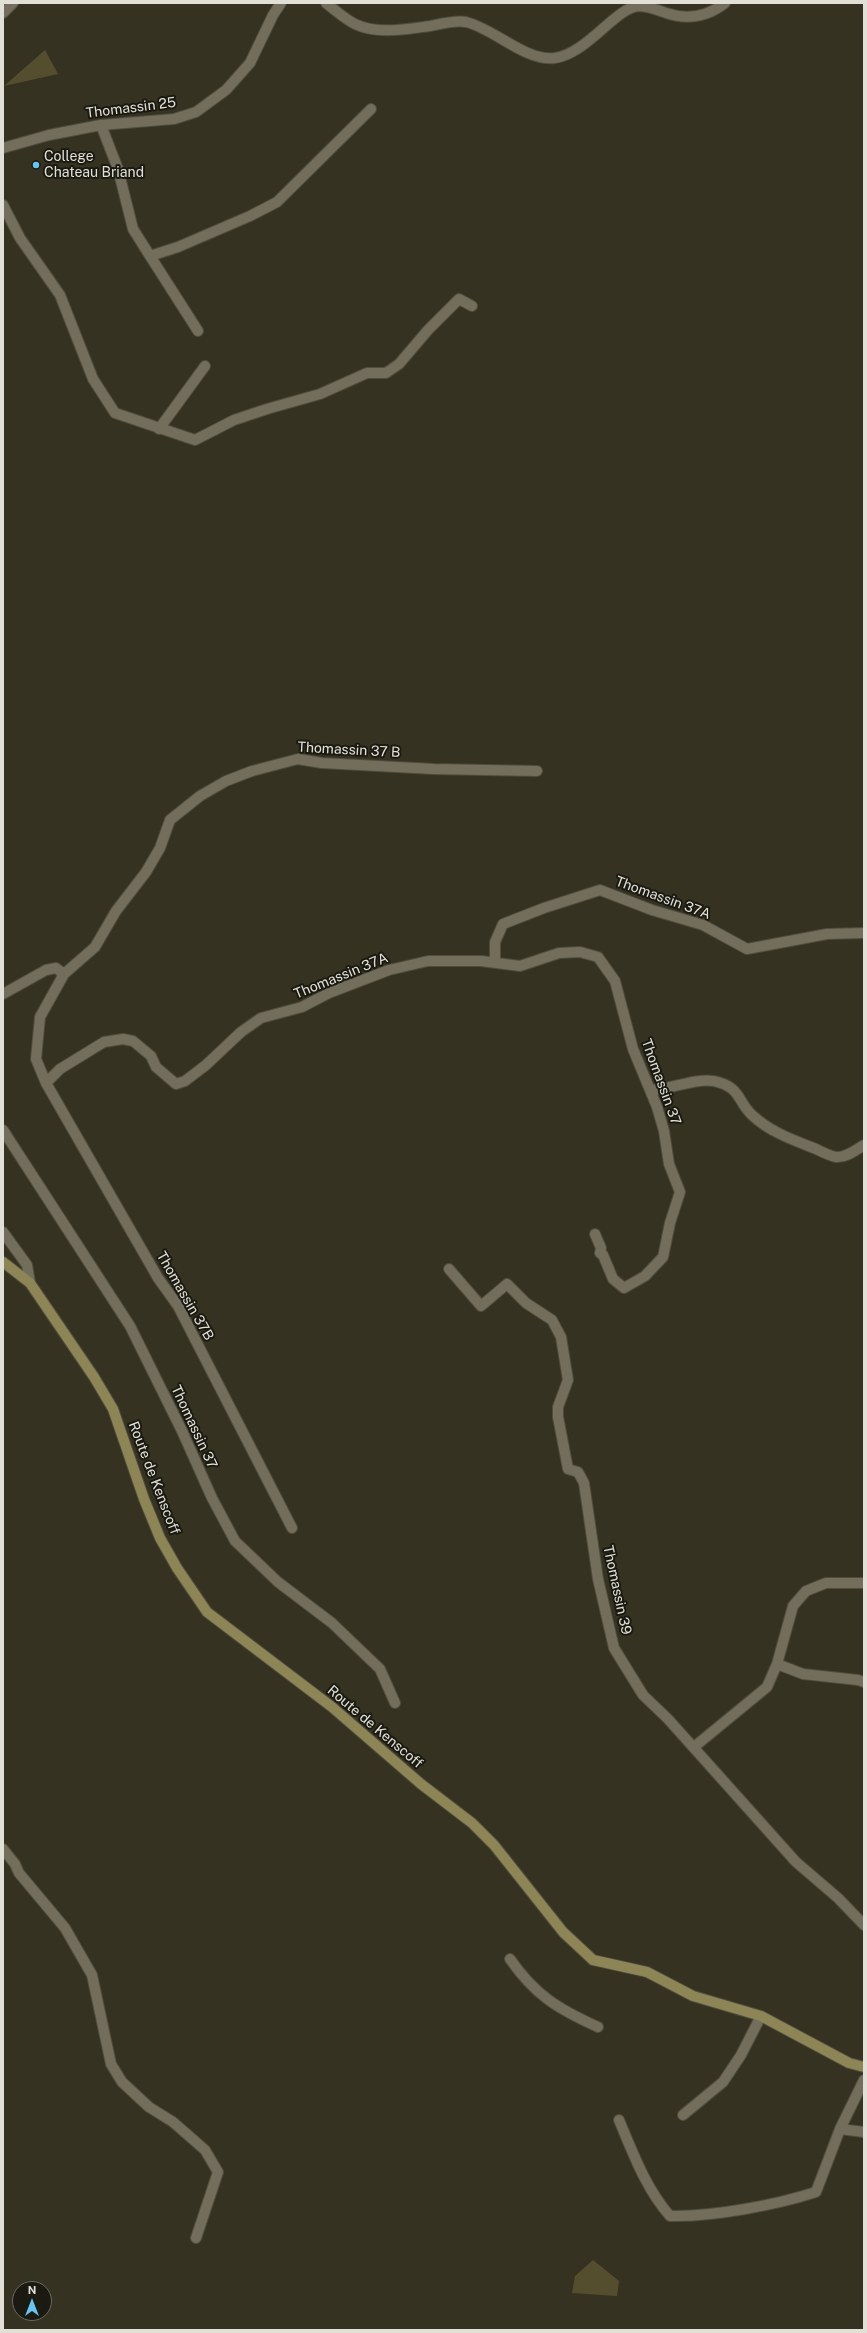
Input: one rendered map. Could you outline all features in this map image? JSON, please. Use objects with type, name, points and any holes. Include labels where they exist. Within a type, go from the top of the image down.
[{"type":"main road","name":"Route de Kenscoff","points":[[3,1262],[30,1283],[94,1377],[113,1409],[144,1499],[160,1538],[177,1568],[207,1612],[332,1707],[421,1784],[472,1823],[494,1845],[563,1932],[593,1960],[647,1972],[693,1996],[761,2016],[849,2062],[864,2067]]},
{"type":"street","points":[[3,13],[13,3]]},
{"type":"street","name":"Thomassin 25","points":[[3,148],[49,135],[101,125],[174,119],[196,112],[226,90],[250,63],[273,15],[281,3]]},
{"type":"street","points":[[326,3],[355,24],[366,28],[408,29],[465,22],[486,30],[531,54],[556,58],[577,51],[621,15],[638,6],[653,8],[679,18],[698,16],[714,11],[725,3]]},
{"type":"street","points":[[150,256],[208,234],[277,202],[371,109]]},
{"type":"street","points":[[101,125],[118,169],[133,229],[198,331]]},
{"type":"street","points":[[3,206],[20,238],[60,295],[93,379],[116,413],[159,429],[195,440],[234,420],[320,394],[367,373],[386,374],[399,364],[428,330],[459,299],[472,306]]},
{"type":"street","points":[[159,429],[205,366]]},
{"type":"street","name":"Thomassin 37 B","points":[[64,974],[95,947],[116,911],[146,872],[160,848],[170,820],[200,796],[226,781],[252,771],[298,760],[322,763],[434,769],[537,771]]},
{"type":"street","name":"Thomassin 37A","points":[[46,1083],[60,1069],[104,1042],[123,1039],[134,1041],[151,1056],[156,1067],[176,1084],[185,1081],[206,1065],[240,1032],[261,1018],[302,1007],[329,993],[389,970],[428,962],[496,963],[495,942],[503,924],[544,908],[600,890],[652,910],[703,925],[747,949],[827,934],[864,933]]},
{"type":"street","name":"Thomassin 37","points":[[496,963],[520,966],[559,953],[573,952],[598,957],[614,981],[633,1049],[645,1080],[652,1090],[664,1131],[669,1164],[680,1192],[670,1223],[663,1257],[645,1276],[624,1288],[613,1279],[604,1255],[600,1253],[601,1248],[595,1234]]},
{"type":"street","points":[[3,994],[46,970],[56,968],[64,974],[40,1016],[36,1059],[46,1083]]},
{"type":"street","points":[[652,1090],[667,1090],[705,1080],[718,1082],[729,1086],[738,1094],[750,1114],[783,1136],[835,1157],[846,1156],[864,1145]]},
{"type":"street","name":"Thomassin 37B","points":[[46,1083],[158,1278],[178,1306],[292,1528]]},
{"type":"street","name":"Thomassin 37","points":[[3,1130],[130,1326],[182,1431],[212,1498],[235,1541],[278,1582],[332,1623],[380,1669],[395,1703]]},
{"type":"street","points":[[3,1232],[27,1265],[30,1283]]},
{"type":"street","name":"Thomassin 39","points":[[449,1269],[481,1306],[507,1284],[526,1303],[552,1320],[561,1337],[568,1380],[558,1407],[558,1417],[568,1469],[578,1472],[584,1483],[598,1579],[614,1648],[643,1695],[668,1718],[796,1862],[838,1898],[864,1925]]},
{"type":"street","points":[[694,1747],[767,1687],[777,1664],[793,1606],[806,1591],[826,1583],[864,1582]]},
{"type":"street","points":[[777,1664],[803,1674],[858,1680],[864,1682]]},
{"type":"street","points":[[3,1849],[16,1864],[19,1873],[65,1928],[92,1975],[111,2064],[122,2082],[149,2107],[173,2122],[205,2150],[218,2172],[196,2238]]},
{"type":"street","points":[[510,1959],[522,1975],[553,2005],[598,2027]]},
{"type":"street","points":[[683,2114],[723,2082],[741,2055],[761,2016]]},
{"type":"street","points":[[619,2120],[655,2195],[670,2216],[699,2215],[800,2197],[816,2192],[840,2129],[864,2080]]},
{"type":"street","points":[[840,2129],[864,2132]]},
{"type":"shaded area","points":[[45,50],[58,74],[4,86]]},
{"type":"shaded area","points":[[593,2260],[619,2281],[617,2296],[572,2293],[575,2276]]},
{"type":"place","name":"College Chateau Briand","points":[[36,165]]}]
